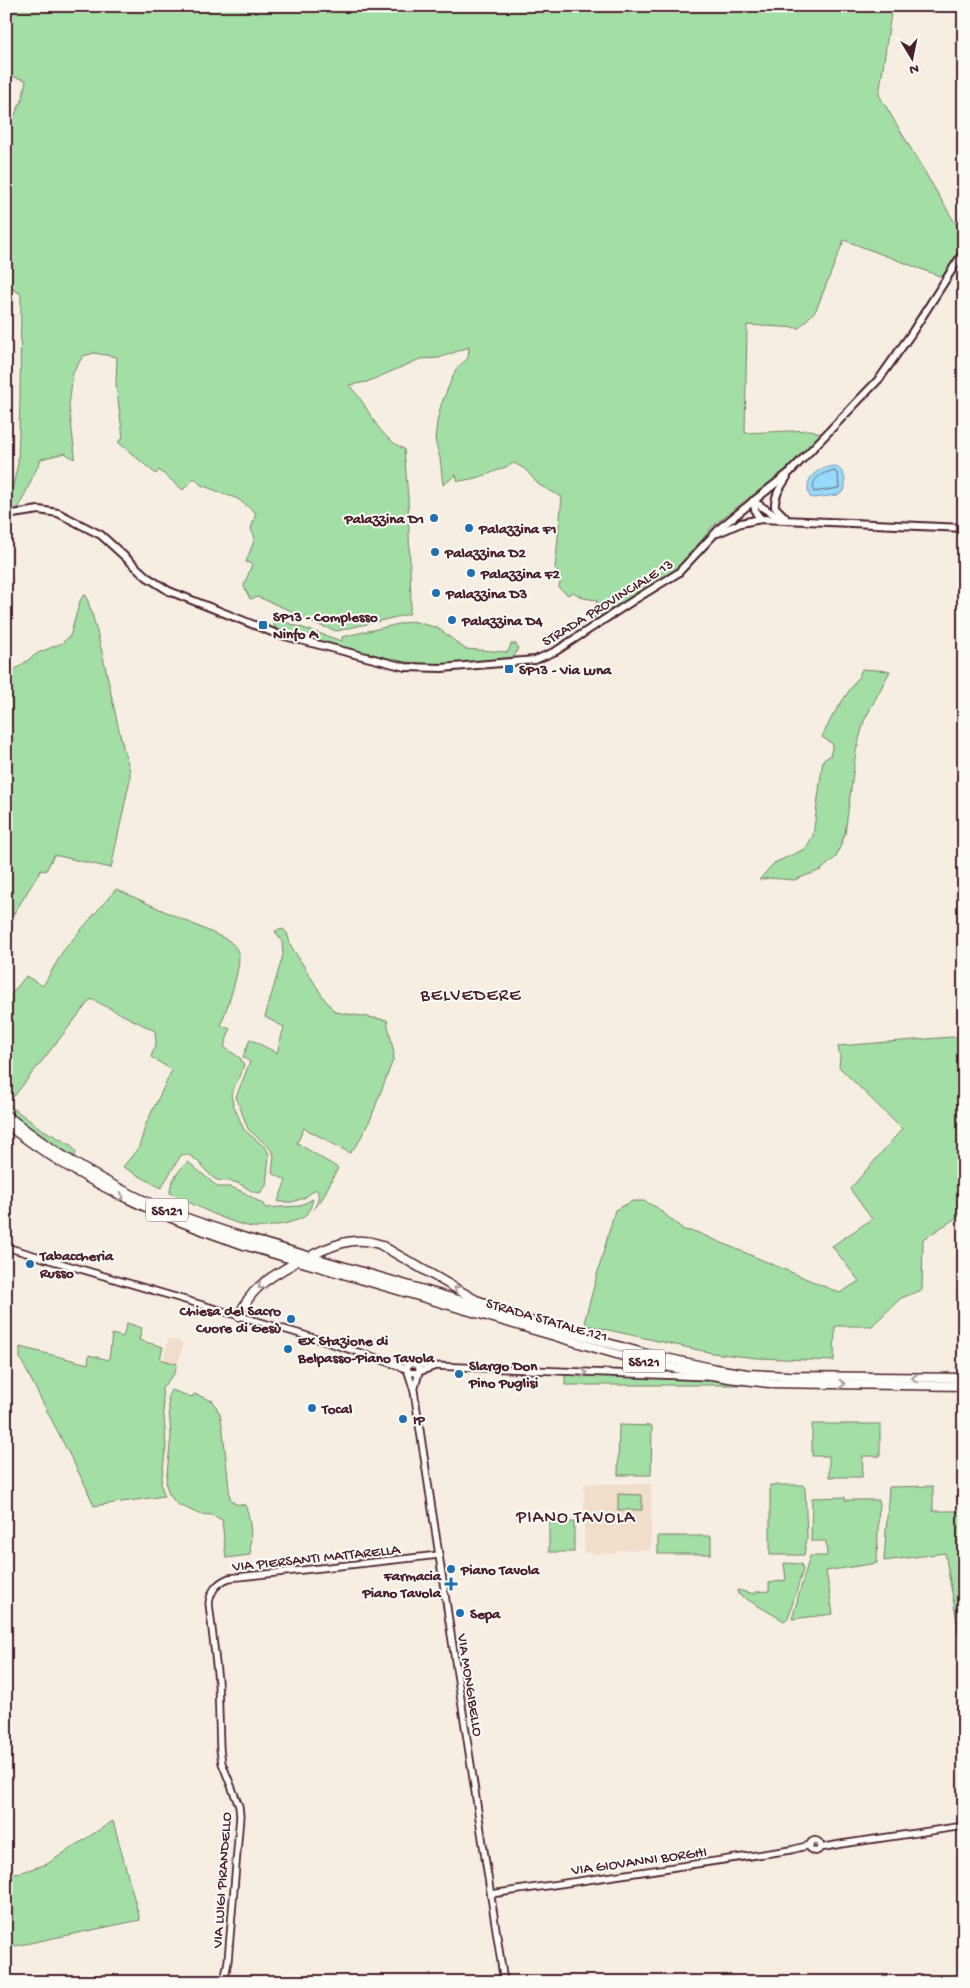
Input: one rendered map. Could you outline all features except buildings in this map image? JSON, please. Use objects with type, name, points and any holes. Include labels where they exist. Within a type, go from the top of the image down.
[{"type":"main road","name":"STRADA PROVINCIALE 13","points":[[6,515],[39,510],[58,513],[102,535],[147,577],[169,591],[277,634],[405,667],[442,668],[518,663],[535,660],[556,652],[678,573],[712,536],[790,472],[880,378],[907,341],[964,250]]},
{"type":"main road","points":[[786,517],[777,511],[775,500],[776,494],[790,472]]},
{"type":"main road","points":[[753,501],[773,514],[821,522]]},
{"type":"main road","points":[[753,501],[756,513],[761,519]]},
{"type":"main road","points":[[712,536],[734,525],[761,519],[964,528]]},
{"type":"main road","name":"STRADA STATALE 121","points":[[6,1115],[69,1159],[162,1208],[246,1238],[533,1322],[672,1360],[739,1372],[789,1376],[964,1378]]},
{"type":"main road","name":"STRADA STATALE 121","points":[[6,1124],[66,1166],[134,1203],[214,1235],[630,1358],[728,1378],[769,1383],[962,1386]]},
{"type":"main road","points":[[314,1254],[354,1240],[366,1240],[379,1244],[476,1300],[520,1314],[533,1322]]},
{"type":"main road","points":[[239,1316],[245,1300],[272,1276],[293,1264]]},
{"type":"street","points":[[6,1247],[380,1359],[416,1373],[434,1366]]},
{"type":"street","points":[[380,1359],[434,1366],[728,1378]]},
{"type":"street","points":[[414,1363],[407,1365],[414,1391]]},
{"type":"street","points":[[414,1363],[420,1368],[414,1391]]},
{"type":"street","name":"VIA MONGIBELLO","points":[[414,1391],[504,1982]]},
{"type":"street","name":"VIA PIERSANTI MATTARELLA","points":[[209,1602],[212,1590],[220,1582],[230,1578],[439,1555]]},
{"type":"street","name":"VIA LUIGI PIRANDELLO","points":[[209,1602],[218,1682],[222,1764],[239,1806],[240,1816],[228,1961],[224,1982]]},
{"type":"street","name":"VIA GIOVANNI BORGHI","points":[[491,1894],[811,1847],[815,1852],[820,1846],[964,1826]]},
{"type":"shaded area","points":[[169,1339],[181,1342],[183,1346],[177,1364],[163,1360]]},
{"type":"shaded area","points":[[584,1484],[651,1484],[651,1550],[618,1550],[617,1554],[584,1553]]},
{"type":"green space","points":[[6,6],[892,6],[879,95],[964,238],[964,244],[942,277],[844,240],[816,310],[799,328],[747,325],[745,433],[812,430],[821,434],[784,471],[715,524],[679,567],[659,581],[639,591],[593,624],[597,600],[583,598],[573,592],[568,595],[559,588],[561,575],[555,569],[562,497],[539,485],[525,469],[514,463],[473,479],[458,481],[456,475],[443,485],[440,458],[435,440],[437,422],[441,405],[456,369],[468,358],[469,347],[439,358],[420,359],[367,382],[349,385],[383,433],[404,449],[408,497],[411,603],[409,614],[337,631],[312,623],[291,611],[258,597],[250,599],[244,586],[252,564],[246,562],[255,538],[251,529],[256,513],[238,499],[201,485],[194,478],[183,490],[159,470],[156,474],[118,442],[123,438],[116,384],[117,357],[94,353],[83,356],[73,373],[69,406],[74,459],[65,453],[41,459],[18,509],[6,512],[6,500],[12,489],[18,464],[21,294],[6,285],[6,132],[22,100],[26,80],[6,75]]},
{"type":"green space","points":[[86,595],[99,639],[118,727],[130,771],[130,779],[111,868],[54,855],[46,871],[41,870],[6,926],[6,676],[38,653],[62,643],[70,636],[80,601]]},
{"type":"green space","points":[[276,619],[342,641],[342,637],[412,621],[438,628],[465,649],[508,652],[511,644],[516,644],[518,648],[513,659],[440,665],[404,662],[276,630],[274,625]]},
{"type":"green space","points":[[862,669],[890,671],[864,721],[856,751],[845,834],[836,857],[821,870],[794,880],[769,878],[759,880],[774,863],[805,849],[813,836],[823,760],[830,756],[833,744],[822,737],[833,715]]},
{"type":"green space","points":[[116,889],[228,940],[238,952],[239,959],[236,977],[221,1025],[230,1029],[224,1047],[240,1058],[244,1065],[231,1095],[233,1104],[244,1130],[266,1148],[269,1155],[266,1186],[260,1193],[253,1192],[232,1181],[215,1179],[195,1159],[186,1155],[181,1155],[161,1188],[123,1167],[139,1147],[146,1124],[172,1070],[151,1057],[156,1044],[155,1031],[91,999],[11,1100],[6,1096],[6,1001],[26,976],[43,986],[63,951]]},
{"type":"green space","points":[[283,929],[287,933],[291,946],[325,1000],[335,1012],[387,1020],[394,1054],[371,1118],[358,1143],[350,1153],[304,1128],[297,1143],[338,1168],[322,1199],[313,1210],[318,1197],[316,1189],[304,1198],[292,1202],[278,1202],[286,1180],[272,1173],[274,1155],[269,1147],[248,1129],[236,1097],[250,1062],[243,1057],[250,1039],[277,1053],[284,1027],[265,1017],[283,955],[282,942],[275,931]]},
{"type":"green space","points":[[964,1036],[964,1213],[923,1239],[922,1290],[901,1298],[872,1326],[835,1326],[834,1361],[757,1358],[712,1353],[586,1325],[585,1319],[615,1210],[633,1201],[644,1201],[656,1207],[684,1230],[696,1232],[840,1293],[859,1281],[832,1246],[872,1219],[850,1189],[902,1129],[839,1067],[838,1046]]},
{"type":"green space","points":[[6,1103],[40,1128],[71,1145],[76,1152],[75,1157],[10,1112],[6,1108]]},
{"type":"green space","points":[[188,1162],[218,1187],[231,1187],[243,1192],[263,1204],[265,1208],[299,1206],[313,1199],[312,1203],[305,1216],[287,1223],[252,1227],[232,1222],[170,1193],[171,1185],[176,1176]]},
{"type":"green space","points":[[127,1323],[142,1328],[139,1340],[163,1347],[160,1359],[177,1364],[174,1374],[162,1388],[166,1446],[161,1484],[164,1496],[94,1506],[20,1358],[20,1347],[88,1364],[89,1355],[109,1360],[112,1334],[123,1337]]},
{"type":"green space","points":[[565,1375],[707,1380],[758,1385],[565,1385]]},
{"type":"green space","points":[[171,1390],[192,1397],[194,1394],[213,1401],[220,1414],[230,1498],[235,1504],[245,1505],[249,1517],[250,1555],[226,1558],[222,1520],[212,1515],[199,1514],[179,1505],[168,1492],[166,1483],[171,1436],[168,1396]]},
{"type":"green space","points":[[812,1424],[880,1424],[880,1456],[863,1456],[862,1477],[829,1477],[829,1456],[812,1456]]},
{"type":"green space","points":[[619,1425],[652,1426],[651,1475],[618,1475]]},
{"type":"green space","points":[[770,1485],[803,1485],[805,1489],[807,1537],[804,1555],[770,1555]]},
{"type":"green space","points":[[933,1486],[933,1511],[960,1511],[960,1507],[964,1507],[964,1638],[960,1639],[945,1553],[884,1561],[889,1487]]},
{"type":"green space","points":[[618,1494],[642,1495],[642,1510],[618,1510]]},
{"type":"green space","points":[[845,1497],[845,1500],[879,1500],[877,1563],[826,1571],[833,1614],[792,1619],[810,1556],[827,1556],[826,1541],[811,1541],[812,1498]]},
{"type":"green space","points":[[549,1522],[574,1522],[574,1552],[549,1552]]},
{"type":"green space","points":[[658,1536],[711,1536],[711,1554],[658,1554]]},
{"type":"green space","points":[[784,1563],[801,1564],[803,1570],[788,1618],[784,1621],[738,1594],[737,1590],[755,1594],[756,1592],[769,1591],[769,1583],[786,1580]]},
{"type":"green space","points":[[113,1821],[140,1920],[6,1948],[6,1874],[22,1872],[47,1864]]},
{"type":"water","points":[[835,466],[841,470],[844,477],[844,491],[837,495],[810,497],[808,484],[813,475],[818,471]]},
{"type":"waterway","points":[[765,6],[775,11],[808,6]]},
{"type":"place","name":"Palazzina D1","points":[[434,518]]},
{"type":"place","name":"Palazzina F1","points":[[469,528]]},
{"type":"place","name":"Palazzina D2","points":[[435,552]]},
{"type":"place","name":"Palazzina F2","points":[[471,573]]},
{"type":"place","name":"Palazzina D3","points":[[436,593]]},
{"type":"place","name":"Palazzina D4","points":[[452,620]]},
{"type":"place","name":"SP13 - Complesso Ninfo A","points":[[263,625]]},
{"type":"place","name":"SP13 - Via Luna","points":[[509,669]]},
{"type":"place","name":"Tabaccheria Russo","points":[[30,1264]]},
{"type":"place","name":"Chiesa del Sacro Cuore di Gesù","points":[[291,1319]]},
{"type":"place","name":"Ex Stazione di Belpasso-Piano Tavola","points":[[288,1349]]},
{"type":"place","name":"Slargo Don Pino Puglisi","points":[[459,1374]]},
{"type":"place","name":"Tocal","points":[[312,1408]]},
{"type":"place","name":"IP","points":[[403,1419]]},
{"type":"place","name":"Piano Tavola","points":[[451,1569]]},
{"type":"place","name":"Farmacia Piano Tavola","points":[[451,1584]]},
{"type":"place","name":"Sepa","points":[[460,1613]]},
{"type":"district","name":"BELVEDERE","points":[[471,994]]},
{"type":"district","name":"PIANO TAVOLA","points":[[576,1516]]}]
